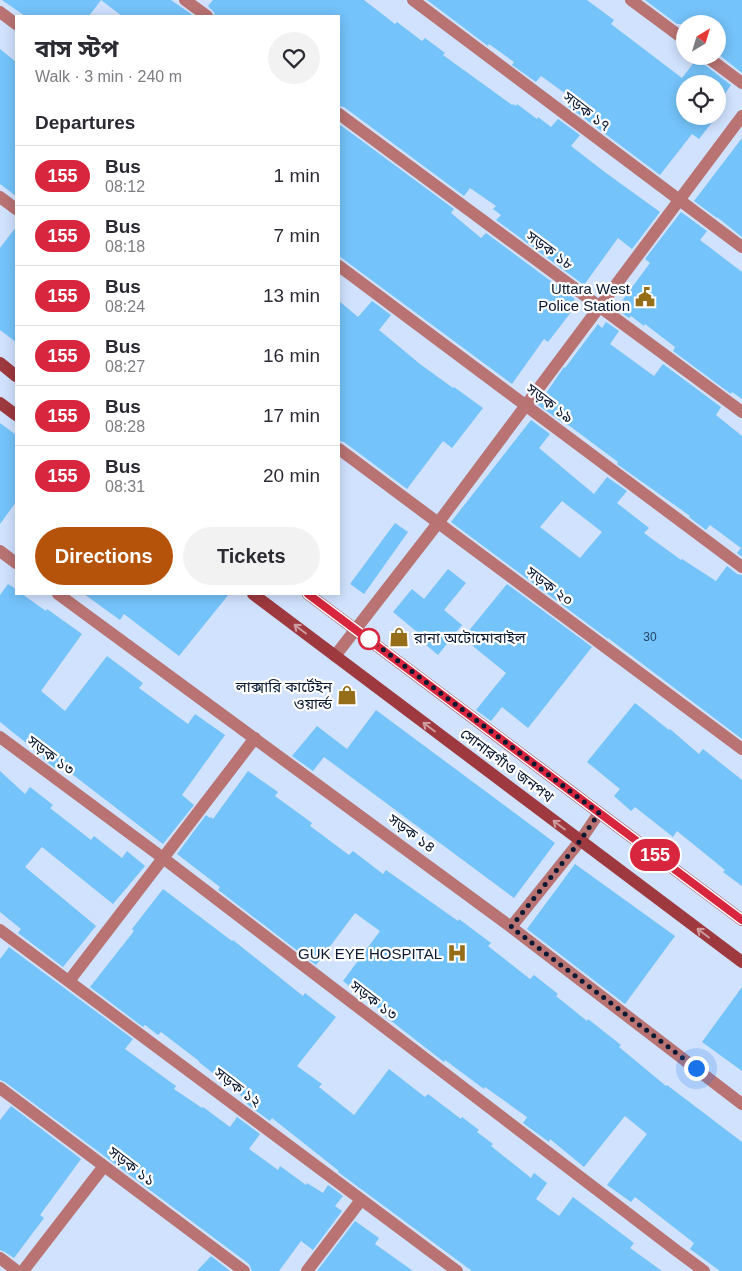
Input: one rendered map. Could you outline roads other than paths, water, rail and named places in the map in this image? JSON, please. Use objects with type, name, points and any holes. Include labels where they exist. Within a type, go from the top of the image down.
[{"type":"main road","points":[[0,364],[15,375]]},
{"type":"main road","points":[[0,403],[15,414]]},
{"type":"main road","name":"সোনারগাঁও জনপথ","points":[[254,595],[742,962]]},
{"type":"main road","name":"সোনারগাঁও জনপথ","points":[[309,595],[742,920]]},
{"type":"street","points":[[185,0],[206,15]]},
{"type":"street","name":"সড়ক ১৭","points":[[413,0],[742,247]]},
{"type":"street","points":[[631,0],[676,33]]},
{"type":"street","points":[[0,12],[15,23]]},
{"type":"street","points":[[718,65],[742,83]]},
{"type":"street","name":"সড়ক ১৮","points":[[340,115],[742,412]]},
{"type":"street","points":[[335,656],[438,523],[742,116]]},
{"type":"street","points":[[0,197],[15,208]]},
{"type":"street","name":"সড়ক ১৯","points":[[340,267],[742,567]]},
{"type":"street","name":"সড়ক ২০","points":[[340,450],[742,749]]},
{"type":"street","points":[[0,551],[15,558]]},
{"type":"street","name":"সড়ক ১৪","points":[[59,595],[511,927],[742,1104]]},
{"type":"street","name":"সড়ক ১৩","points":[[0,737],[704,1271]]},
{"type":"street","points":[[69,981],[255,738]]},
{"type":"street","points":[[511,927],[580,841],[599,813]]},
{"type":"street","name":"সড়ক ১২","points":[[0,930],[457,1271]]},
{"type":"street","name":"সড়ক ১১","points":[[0,1088],[244,1271]]},
{"type":"street","points":[[23,1271],[104,1166]]},
{"type":"street","points":[[307,1271],[361,1200]]},
{"type":"street","points":[[0,1258],[17,1271]]},
{"type":"place","name":"Uttara West Police Station","points":[[645,297]]},
{"type":"place","name":"রানা অটোমোবাইল","points":[[399,637]]},
{"type":"place","name":"লাক্সারি কার্টেইন ওয়ার্ল্ড","points":[[347,695]]},
{"type":"place","name":"GUK EYE HOSPITAL","points":[[457,953]]}]
